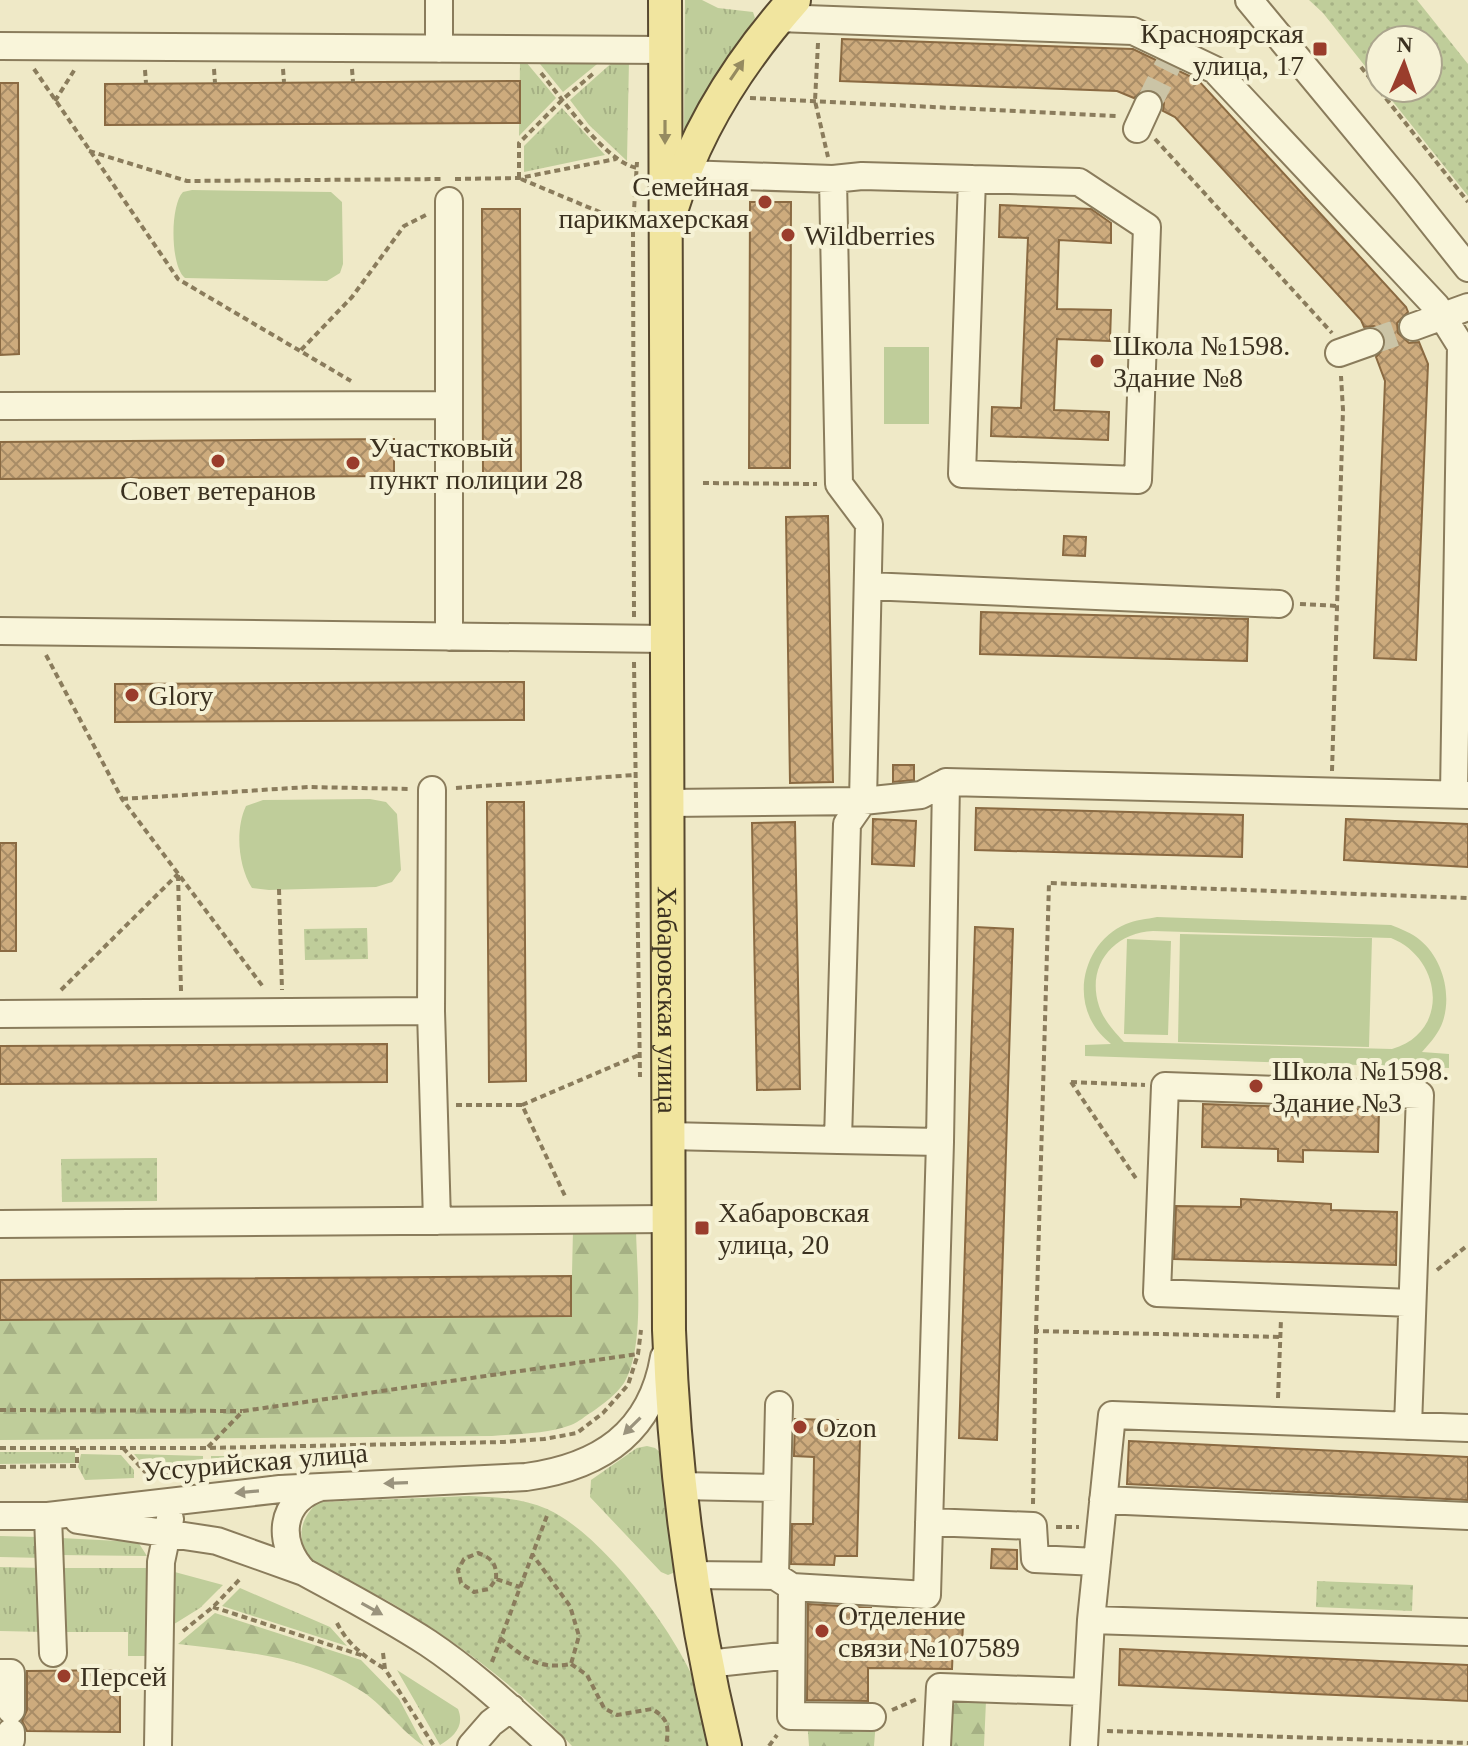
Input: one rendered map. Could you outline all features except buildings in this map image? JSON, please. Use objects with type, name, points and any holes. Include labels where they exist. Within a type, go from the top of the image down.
[{"type":"main road","name":"Хабаровская улица","points":[[665,0],[668,1219],[655,1329],[671,1395],[690,1575],[725,1746]]},
{"type":"main road","name":"Хабаровская улица","points":[[664,250],[669,218],[684,174],[722,94],[740,66],[797,13]]},
{"type":"street","points":[[439,0],[439,49]]},
{"type":"street","points":[[1257,3],[1468,268]]},
{"type":"street","points":[[668,803],[863,801],[921,795],[946,782],[1461,795],[1464,435],[1461,346],[1456,312],[1215,70],[1171,57],[1133,31],[797,13]]},
{"type":"street","points":[[0,46],[665,50]]},
{"type":"street","points":[[684,174],[833,179],[862,176],[972,179],[1079,182],[1147,227],[1138,480],[962,474],[972,179]]},
{"type":"street","points":[[833,179],[839,484],[869,524],[863,801],[847,824],[838,1140]]},
{"type":"street","points":[[449,201],[449,637]]},
{"type":"street","points":[[1413,327],[1456,312]]},
{"type":"street","points":[[1339,353],[1370,342]]},
{"type":"street","points":[[0,406],[448,405]]},
{"type":"street","points":[[868,586],[1279,604]]},
{"type":"street","points":[[0,631],[666,639]]},
{"type":"street","points":[[690,1575],[927,1595],[940,1142],[946,782]]},
{"type":"street","points":[[432,790],[431,1011],[437,1221]]},
{"type":"street","points":[[0,1014],[431,1011]]},
{"type":"street","points":[[1408,1426],[1420,1095],[1165,1086],[1157,1293],[1412,1303]]},
{"type":"street","points":[[668,1136],[940,1142]]},
{"type":"street","points":[[0,1224],[668,1219]]},
{"type":"street","name":"Уссурийская улица","points":[[0,1516],[48,1516],[189,1497],[324,1486],[468,1481],[561,1472],[606,1450],[646,1413],[657,1390],[655,1329]]},
{"type":"street","points":[[779,1405],[777,1488],[791,1655],[791,1716],[872,1717]]},
{"type":"street","points":[[1084,1738],[1091,1620],[1112,1415],[1126,1407],[1277,1421],[1468,1428]]},
{"type":"street","points":[[304,1572],[286,1547],[285,1530],[289,1515],[303,1495],[324,1486]]},
{"type":"street","points":[[680,1486],[777,1488]]},
{"type":"street","points":[[158,1746],[161,1562],[172,1512],[189,1497]]},
{"type":"street","points":[[1103,1500],[1468,1516]]},
{"type":"street","points":[[48,1516],[53,1653]]},
{"type":"street","name":"Уссурийская улица","points":[[48,1516],[217,1541],[304,1572],[430,1644],[511,1708],[552,1746]]},
{"type":"street","points":[[929,1522],[1033,1526],[1035,1559],[1097,1562]]},
{"type":"street","points":[[1091,1620],[1468,1632]]},
{"type":"street","points":[[707,1664],[791,1655]]},
{"type":"street","points":[[0,1673],[11,1673],[11,1727]]},
{"type":"street","points":[[937,1746],[940,1687],[1087,1692]]},
{"type":"street","points":[[471,1746],[491,1723],[511,1708]]},
{"type":"path","points":[[797,13],[833,179]]},
{"type":"path","points":[[519,178],[519,143],[563,99],[604,65]]},
{"type":"path","points":[[32,66],[178,279],[351,381]]},
{"type":"path","points":[[55,101],[77,66]]},
{"type":"path","points":[[535,67],[585,128],[616,159],[637,168]]},
{"type":"path","points":[[1361,67],[1468,202]]},
{"type":"path","points":[[749,98],[1143,117],[1160,142],[1336,337],[1343,410],[1332,790]]},
{"type":"path","points":[[89,151],[187,181],[519,178],[616,159]]},
{"type":"path","points":[[638,155],[633,226],[634,775],[640,1085]]},
{"type":"path","points":[[301,350],[352,297],[404,226],[449,201],[479,178]]},
{"type":"path","points":[[519,178],[633,226]]},
{"type":"path","points":[[703,483],[839,484]]},
{"type":"path","points":[[1279,604],[1338,606]]},
{"type":"path","points":[[33,631],[122,799],[283,1012]]},
{"type":"path","points":[[122,799],[308,787],[432,790],[634,775]]},
{"type":"path","points":[[178,874],[181,1013]]},
{"type":"path","points":[[37,1014],[178,874]]},
{"type":"path","points":[[1100,1528],[1033,1526],[1049,883],[1468,898]]},
{"type":"path","points":[[279,889],[283,1012]]},
{"type":"path","points":[[433,1106],[522,1105],[639,1055]]},
{"type":"path","points":[[1160,1213],[1071,1082],[1165,1086]]},
{"type":"path","points":[[522,1105],[576,1220]]},
{"type":"path","points":[[1446,1262],[1468,1245]]},
{"type":"path","points":[[1277,1421],[1281,1298]]},
{"type":"path","points":[[0,1448],[207,1448],[504,1442],[577,1433],[619,1398],[628,1385],[638,1354],[655,1329]]},
{"type":"path","points":[[1036,1331],[1280,1337]]},
{"type":"path","points":[[0,1410],[243,1411],[638,1354]]},
{"type":"path","points":[[207,1448],[243,1411]]},
{"type":"path","points":[[0,1467],[77,1466],[77,1448]]},
{"type":"path","points":[[123,1448],[147,1474],[207,1473]]},
{"type":"path","points":[[490,1668],[548,1513]]},
{"type":"path","points":[[478,1553],[490,1557],[497,1569],[496,1579],[489,1589],[474,1592],[461,1583],[458,1570],[464,1559],[478,1553]]},
{"type":"path","points":[[532,1554],[570,1606],[579,1636],[571,1664]]},
{"type":"path","points":[[158,1650],[213,1607],[240,1579]]},
{"type":"path","points":[[496,1579],[520,1587]]},
{"type":"path","points":[[213,1607],[364,1656]]},
{"type":"path","points":[[337,1623],[344,1637],[364,1656],[385,1669]]},
{"type":"path","points":[[500,1638],[528,1660],[554,1667],[571,1664],[587,1675],[604,1708],[617,1715],[652,1709],[664,1717],[669,1727],[666,1746]]},
{"type":"path","points":[[383,1653],[385,1669],[434,1746]]},
{"type":"path","points":[[872,1717],[881,1716],[940,1687]]},
{"type":"path","points":[[1084,1738],[1468,1743]]},
{"type":"green space","points":[[685,0],[702,0],[718,8],[753,12],[755,18],[710,88],[688,134],[684,133]]},
{"type":"green space","points":[[1309,0],[1417,0],[1436,24],[1364,24],[1364,65]]},
{"type":"green space","points":[[1444,34],[1468,64],[1468,196],[1395,104],[1444,104]]},
{"type":"green space","points":[[536,59],[602,60],[563,92]]},
{"type":"green space","points":[[615,60],[629,60],[627,161],[589,125],[570,100]]},
{"type":"green space","points":[[520,62],[526,62],[556,98],[519,136]]},
{"type":"green space","points":[[562,108],[605,155],[524,172],[524,146]]},
{"type":"green space","points":[[183,192],[331,192],[342,202],[343,264],[340,273],[327,281],[185,278],[174,249],[174,222],[179,199]]},
{"type":"green space","points":[[884,347],[929,347],[929,424],[884,424]]},
{"type":"green space","points":[[370,799],[386,802],[397,814],[401,870],[392,882],[376,887],[252,888],[244,869],[239,836],[246,806],[263,800]]},
{"type":"green space","points":[[1157,917],[1391,925],[1410,933],[1434,956],[1445,988],[1443,1021],[1422,1052],[1449,1054],[1449,1068],[1085,1056],[1085,1045],[1111,1044],[1095,1027],[1086,1006],[1085,978],[1094,952],[1113,931],[1130,923]],"holes":[[[1139,933],[1391,938],[1408,948],[1421,961],[1433,995],[1431,1012],[1424,1027],[1411,1040],[1392,1049],[1124,1042],[1099,1006],[1096,978],[1106,954],[1115,945]]]},
{"type":"green space","points":[[367,928],[368,959],[305,960],[304,929]]},
{"type":"green space","points":[[1180,934],[1372,938],[1369,1047],[1178,1042]]},
{"type":"green space","points":[[1127,939],[1171,941],[1168,1035],[1124,1034]]},
{"type":"green space","points":[[157,1158],[157,1201],[62,1202],[61,1159]]},
{"type":"green space","points":[[573,1230],[636,1231],[638,1309],[635,1350],[624,1383],[605,1402],[571,1425],[542,1432],[492,1436],[0,1440],[0,1320],[571,1316]]},
{"type":"green space","points":[[647,1446],[662,1454],[675,1566],[673,1573],[668,1575],[661,1572],[590,1497],[591,1480],[637,1448]]},
{"type":"green space","points":[[0,1452],[75,1452],[75,1463],[0,1464]]},
{"type":"green space","points":[[81,1454],[121,1455],[134,1470],[134,1478],[85,1480],[78,1467]]},
{"type":"green space","points":[[134,1454],[203,1456],[203,1464],[144,1466]]},
{"type":"green space","points":[[211,1456],[278,1456],[269,1472],[211,1473]]},
{"type":"green space","points":[[469,1496],[518,1500],[547,1509],[569,1521],[614,1563],[657,1616],[689,1669],[701,1698],[711,1746],[572,1746],[531,1704],[486,1666],[388,1601],[324,1569],[309,1556],[302,1541],[302,1527],[308,1513],[319,1502]]},
{"type":"green space","points":[[0,1536],[38,1537],[43,1558],[0,1557]]},
{"type":"green space","points":[[61,1538],[138,1542],[147,1556],[58,1555]]},
{"type":"green space","points":[[0,1567],[43,1568],[45,1632],[0,1631]]},
{"type":"green space","points":[[59,1568],[147,1568],[148,1656],[128,1656],[128,1632],[60,1632]]},
{"type":"green space","points":[[171,1571],[223,1585],[200,1608],[171,1626]]},
{"type":"green space","points":[[1317,1581],[1413,1585],[1412,1611],[1316,1607]]},
{"type":"green space","points":[[240,1588],[330,1627],[347,1646],[222,1606]]},
{"type":"green space","points":[[215,1613],[361,1660],[399,1699],[424,1746],[367,1695],[316,1669],[271,1657],[178,1644]]},
{"type":"green space","points":[[397,1670],[458,1709],[459,1726],[445,1742],[440,1745]]},
{"type":"green space","points":[[948,1699],[986,1701],[984,1746],[946,1746]]},
{"type":"green space","points":[[807,1719],[876,1720],[874,1746],[809,1746]]},
{"type":"tunnel","points":[[1148,105],[1169,63]]},
{"type":"tunnel","points":[[1370,342],[1413,327]]},
{"type":"place","name":"Красноярская улица, 17","points":[[1320,49]]},
{"type":"place","name":"Семейная парикмахерская","points":[[765,202]]},
{"type":"place","name":"Wildberries","points":[[788,235]]},
{"type":"place","name":"Школа №1598. Здание №8","points":[[1097,361]]},
{"type":"place","name":"Совет ветеранов","points":[[218,461]]},
{"type":"place","name":"Участковый пункт полиции 28","points":[[353,463]]},
{"type":"place","name":"Glory","points":[[132,695]]},
{"type":"place","name":"Школа №1598. Здание №3","points":[[1256,1086]]},
{"type":"place","name":"Хабаровская улица, 20","points":[[702,1228]]},
{"type":"place","name":"Ozon","points":[[800,1427]]},
{"type":"place","name":"Отделение связи №107589","points":[[822,1631]]},
{"type":"place","name":"Персей","points":[[64,1676]]}]
